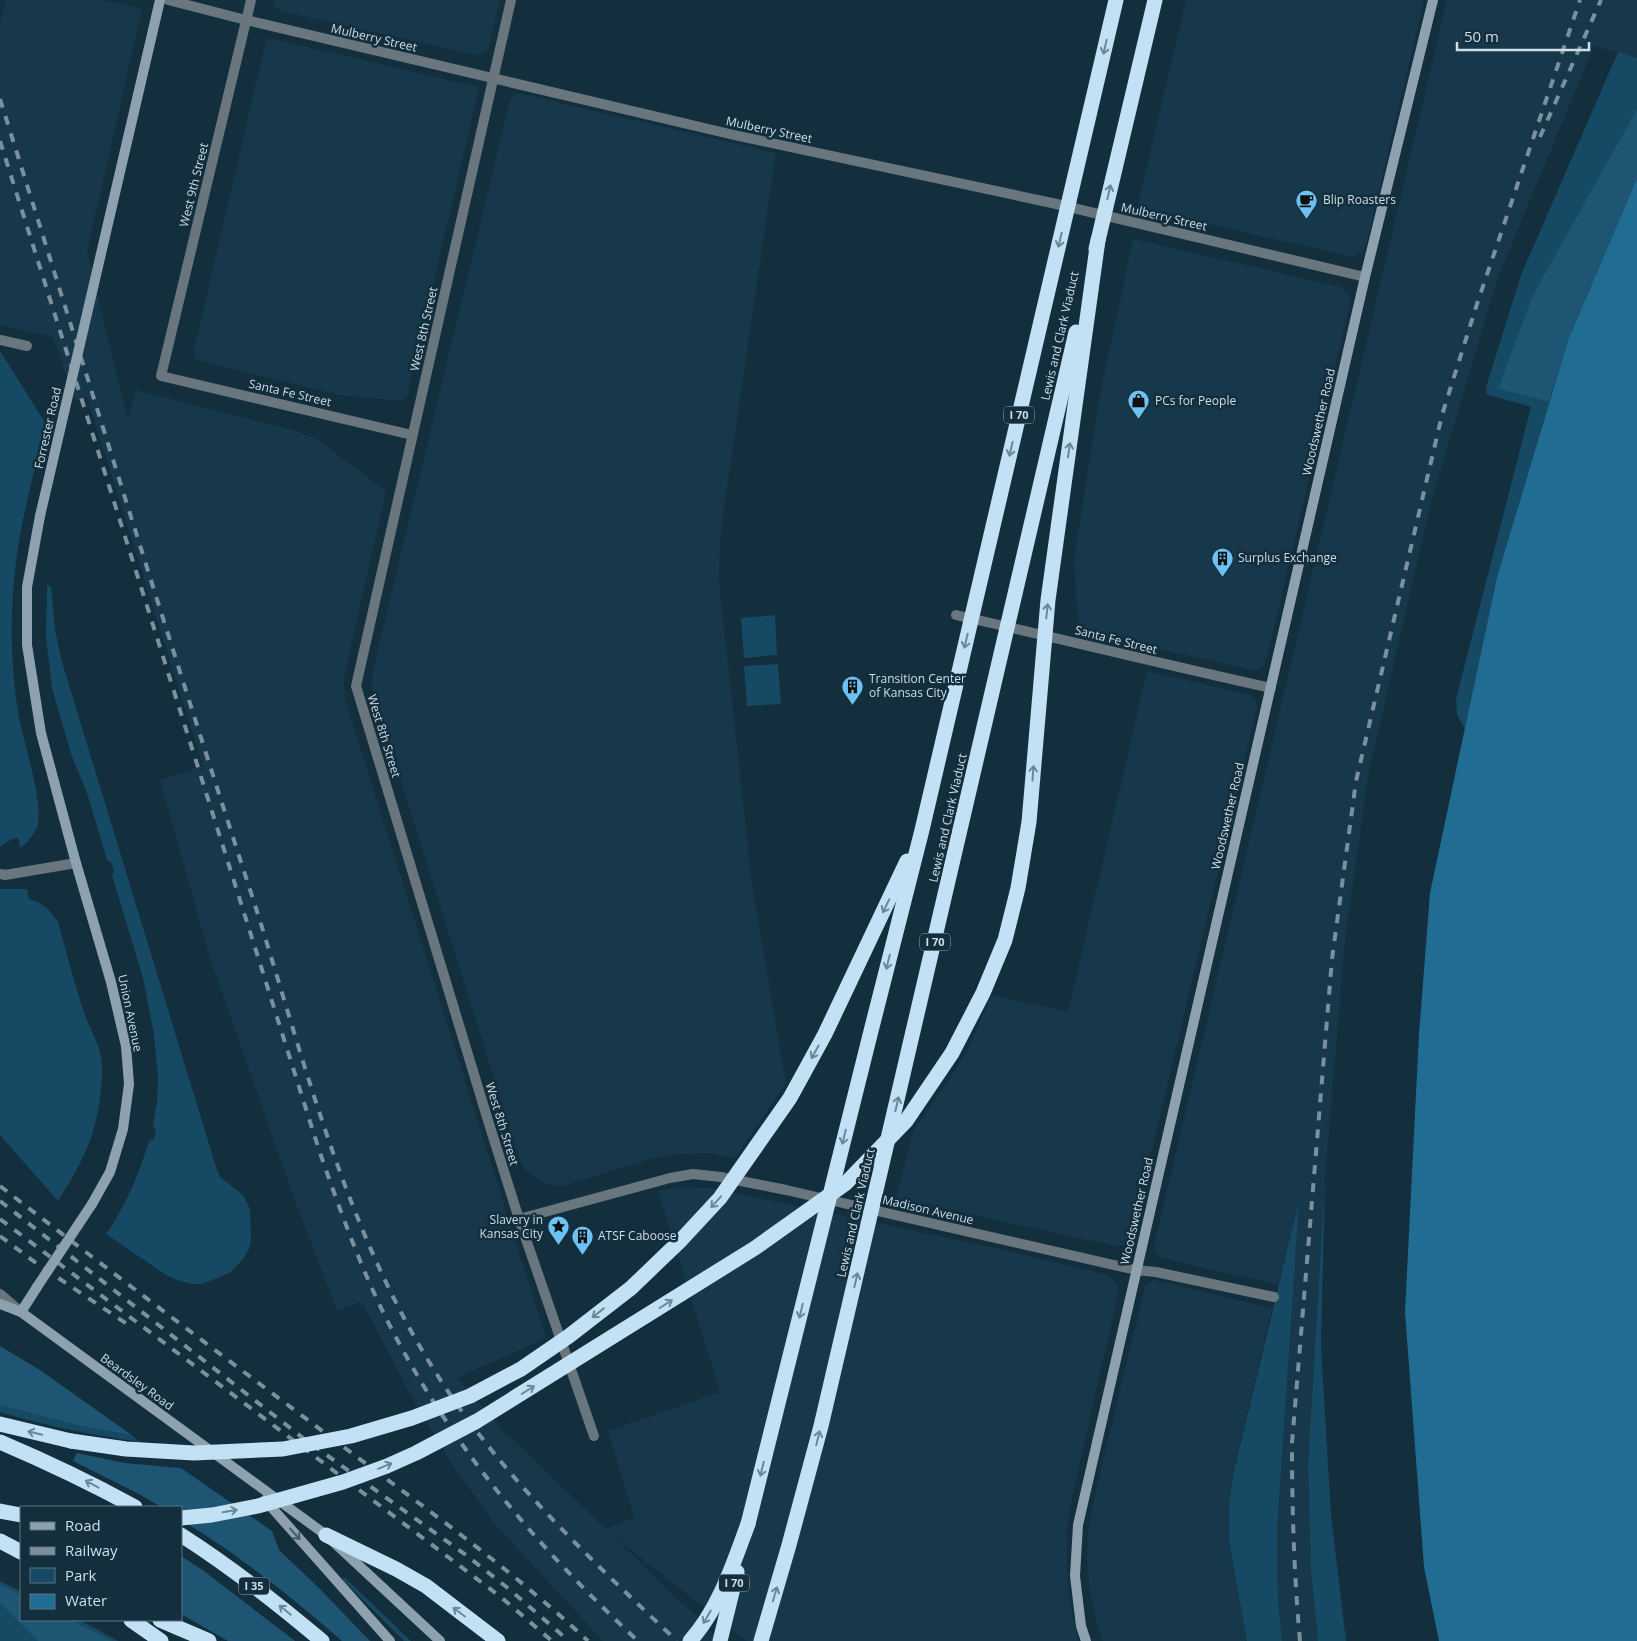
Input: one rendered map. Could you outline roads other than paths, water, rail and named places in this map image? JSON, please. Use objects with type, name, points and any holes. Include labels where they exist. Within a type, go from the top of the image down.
[{"type":"highway","name":"Lewis and Clark Viaduct","points":[[922,830],[1116,0]]},
{"type":"highway","name":"Lewis and Clark Viaduct","points":[[761,1641],[792,1537],[821,1426],[1154,0]]},
{"type":"highway","points":[[182,1518],[212,1515],[258,1506],[343,1482],[387,1466],[453,1434],[504,1405],[755,1248],[845,1184],[906,1121],[952,1053],[983,993],[1005,940],[1018,888],[1029,822],[1048,600],[1098,240]]},
{"type":"highway","points":[[0,1424],[71,1441],[126,1449],[194,1454],[283,1450],[351,1436],[412,1418],[470,1396],[521,1369],[569,1336],[631,1288],[681,1240],[720,1198],[790,1098],[825,1034],[922,830]]},
{"type":"highway","name":"I 70","points":[[720,1641],[922,830]]},
{"type":"highway","points":[[0,1442],[44,1460],[133,1506]]},
{"type":"highway","points":[[0,1511],[20,1515]]},
{"type":"highway","points":[[690,1641],[700,1630],[716,1602],[748,1524]]},
{"type":"highway","points":[[326,1535],[396,1569],[426,1586],[498,1641]]},
{"type":"highway","name":"I 35","points":[[182,1536],[226,1565],[322,1641]]},
{"type":"highway","points":[[0,1541],[20,1551]]},
{"type":"highway","points":[[132,1621],[162,1641]]},
{"type":"highway","points":[[162,1621],[209,1641]]},
{"type":"street","name":"Forrester Road","points":[[76,863],[41,734],[27,645],[27,587],[40,516],[160,0]]},
{"type":"street","name":"Mulberry Street","points":[[168,0],[734,135],[1052,203],[1365,277]]},
{"type":"street","name":"West 9th Street","points":[[161,376],[251,0]]},
{"type":"street","name":"West 8th Street","points":[[511,0],[356,686],[519,1219],[594,1436]]},
{"type":"street","name":"Woodswether Road","points":[[1086,1641],[1081,1626],[1075,1576],[1078,1525],[1365,277],[1433,0]]},
{"type":"street","points":[[0,340],[26,346]]},
{"type":"street","name":"Santa Fe Street","points":[[161,376],[412,435]]},
{"type":"street","name":"Santa Fe Street","points":[[956,615],[1271,688]]},
{"type":"street","points":[[0,874],[76,863]]},
{"type":"street","name":"Union Avenue","points":[[21,1312],[92,1204],[110,1172],[123,1129],[129,1084],[126,1046],[111,982],[76,863]]},
{"type":"street","name":"Madison Avenue","points":[[519,1219],[670,1178],[693,1174],[720,1177],[786,1190],[1136,1270],[1156,1272],[1274,1297]]},
{"type":"street","name":"Beardsley Road","points":[[0,1294],[21,1312],[326,1535],[440,1641]]},
{"type":"street","name":"Beardsley Road","points":[[0,1304],[21,1312]]},
{"type":"street","name":"Beardsley Road","points":[[239,1472],[390,1641]]},
{"type":"water","points":[[1637,178],[1637,1641],[1439,1641],[1424,1567],[1405,1312],[1419,1034],[1430,893],[1497,577],[1568,340]]},
{"type":"railway","points":[[1300,1641],[1296,1592],[1292,1443],[1332,959],[1356,781],[1442,415],[1477,304],[1580,0]]},
{"type":"railway","points":[[1540,137],[1601,0]]},
{"type":"railway","points":[[0,99],[310,1084],[330,1144],[376,1262],[404,1318],[436,1373],[461,1411],[489,1447],[579,1547],[677,1641]]},
{"type":"railway","points":[[0,141],[319,1150],[358,1256],[386,1318],[411,1364],[467,1451],[497,1491],[564,1568],[638,1641]]},
{"type":"railway","points":[[0,1186],[465,1538],[528,1588],[588,1641]]},
{"type":"railway","points":[[0,1201],[303,1438],[466,1555],[569,1641]]},
{"type":"railway","points":[[0,1219],[502,1598],[552,1641]]},
{"type":"railway","points":[[0,1236],[36,1263],[133,1328]]},
{"type":"place","name":"Blip Roasters","points":[[1307,219]]},
{"type":"place","name":"PCs for People","points":[[1139,420]]},
{"type":"place","name":"Surplus Exchange","points":[[1222,577]]},
{"type":"place","name":"Transition Center of Kansas City","points":[[853,705]]},
{"type":"place","name":"Slavery in Kansas City","points":[[559,1246]]},
{"type":"place","name":"ATSF Caboose","points":[[582,1255]]}]
